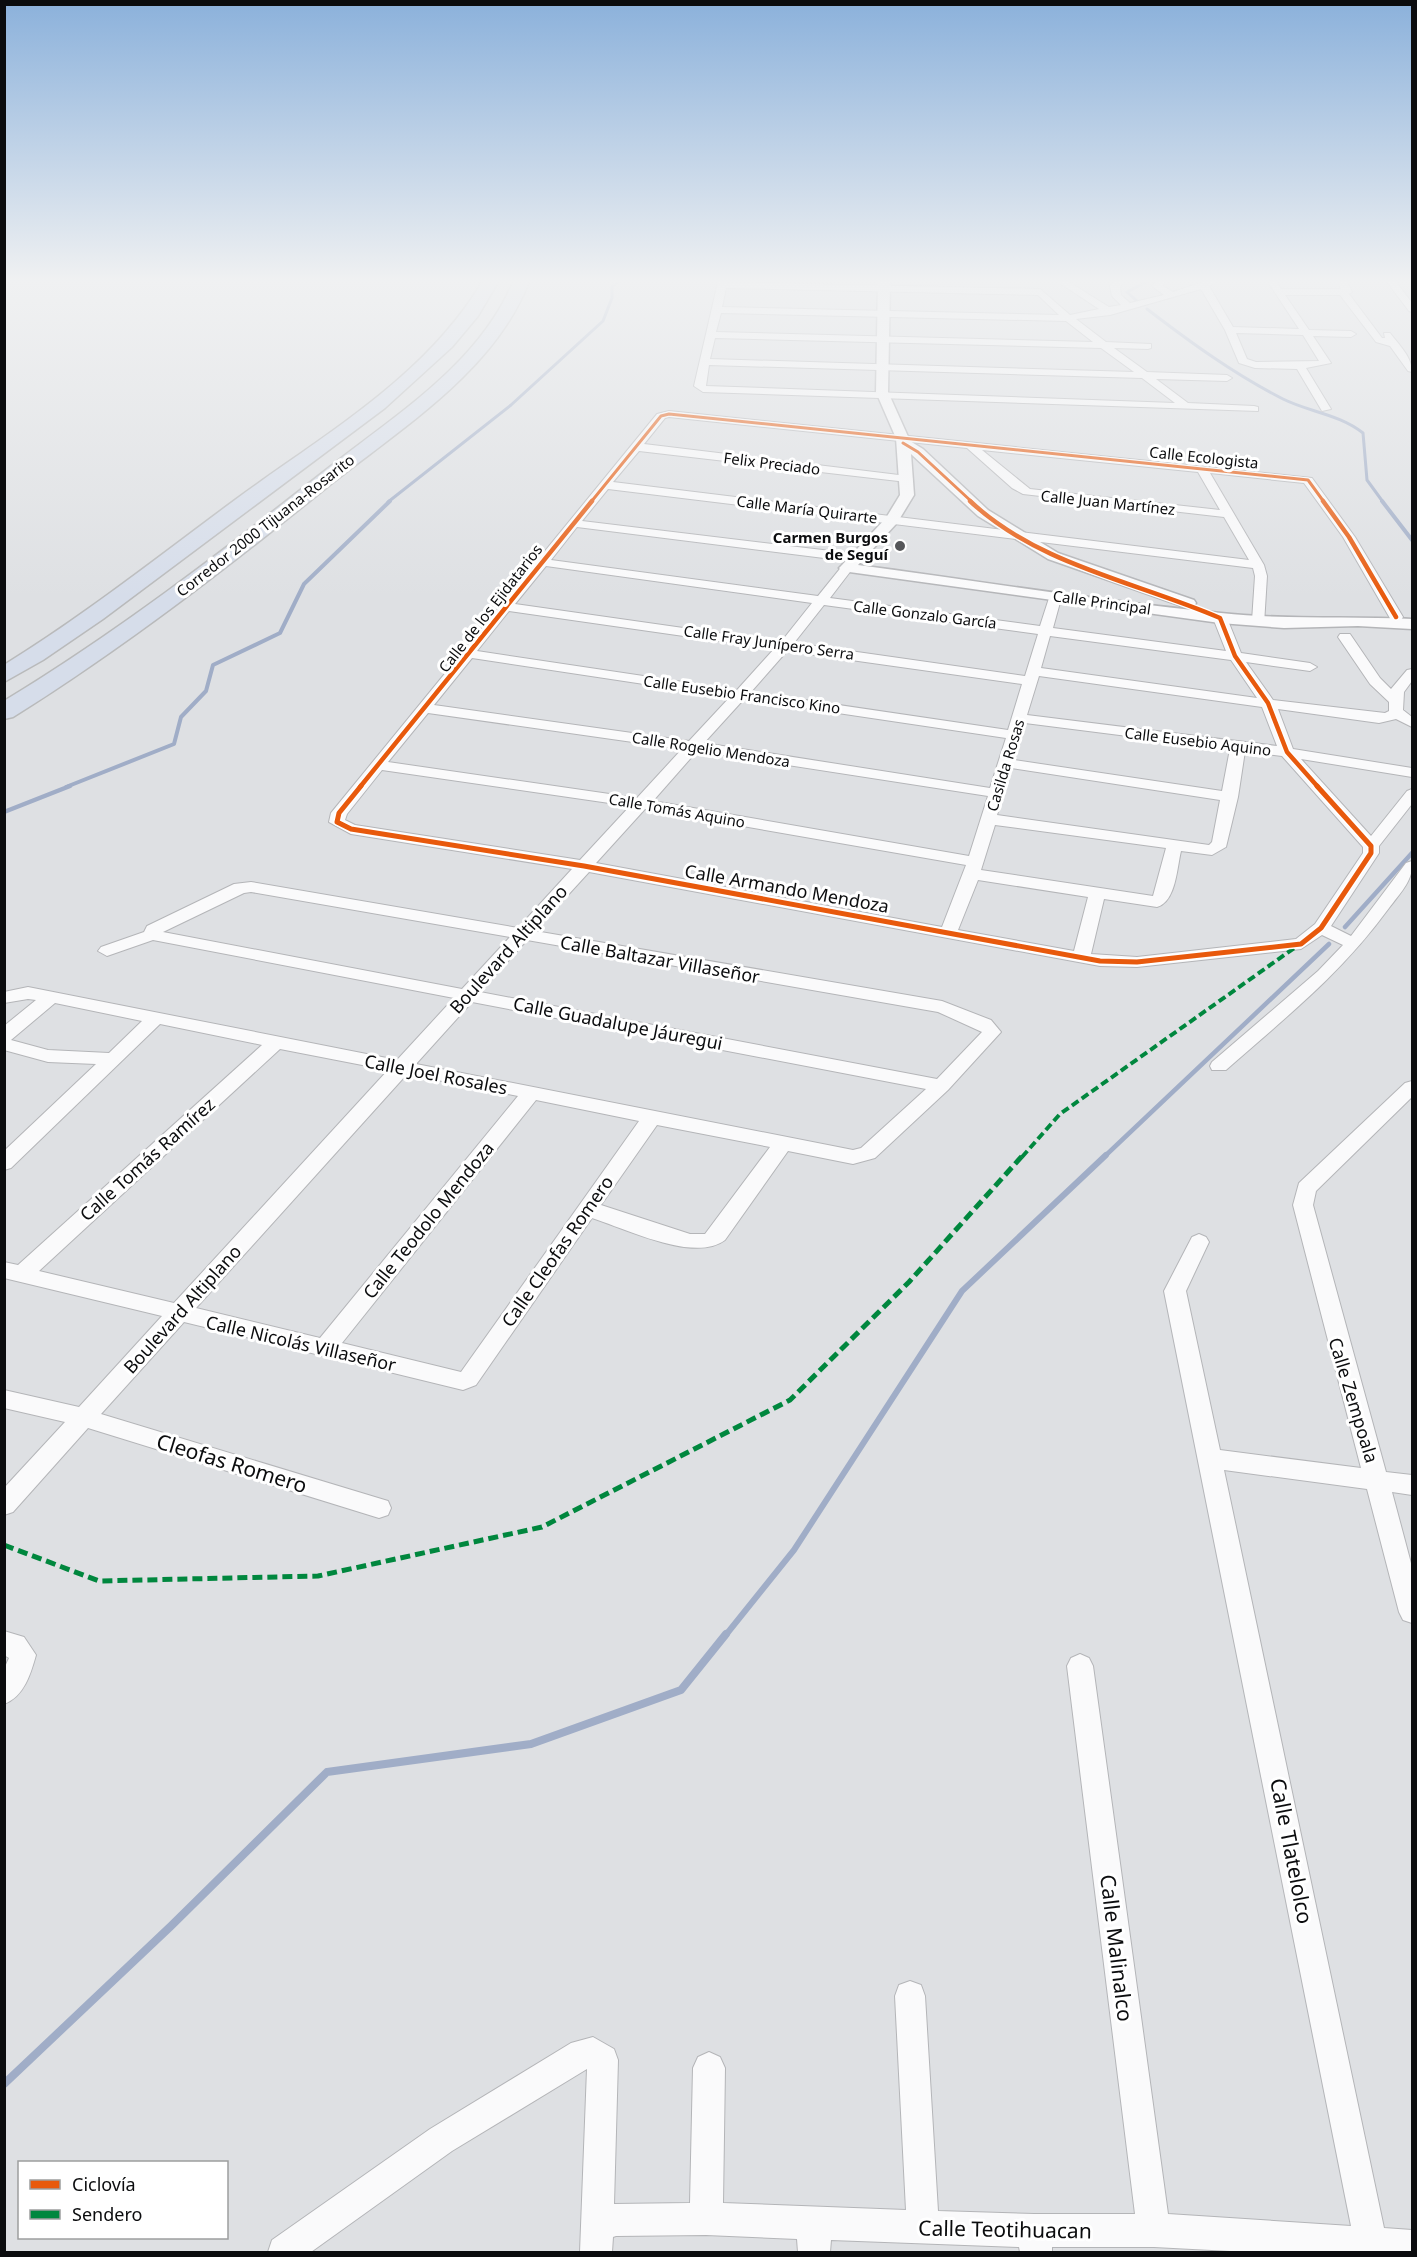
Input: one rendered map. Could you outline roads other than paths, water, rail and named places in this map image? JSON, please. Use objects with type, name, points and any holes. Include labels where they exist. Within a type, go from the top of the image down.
[{"type":"highway","name":"Corredor 2000 Tijuana-Rosarito","points":[[4,675],[121,596],[398,387]]},
{"type":"highway","name":"Corredor 2000 Tijuana-Rosarito","points":[[4,712],[57,680],[161,606],[441,387]]},
{"type":"street","points":[[701,387],[1254,409]]},
{"type":"street","name":"Boulevard Altiplano","points":[[4,1505],[85,1418],[176,1314],[404,1068],[520,935],[786,644],[852,563],[892,520],[905,500],[907,479],[903,441],[883,396],[883,387]]},
{"type":"street","points":[[1161,387],[1184,405]]},
{"type":"street","points":[[1313,387],[1326,410]]},
{"type":"street","name":"Calle Ecologista","points":[[669,414],[903,441],[970,445],[1308,480],[1404,617]]},
{"type":"street","name":"Calle de los Ejidatarios","points":[[338,822],[339,813],[426,708],[541,562],[661,416],[669,414]]},
{"type":"street","points":[[903,441],[918,452],[983,513],[1061,560],[1172,597],[1220,618],[1235,656],[1268,704],[1287,752],[1371,846],[1371,853],[1321,928],[1354,944]]},
{"type":"street","name":"Calle Juan Martínez","points":[[970,445],[1016,486],[1027,492],[1227,514]]},
{"type":"street","name":"Felix Preciado","points":[[637,447],[907,479]]},
{"type":"street","points":[[1202,469],[1258,565],[1261,576],[1259,621]]},
{"type":"street","name":"Calle María Quirarte","points":[[606,485],[1258,565]]},
{"type":"street","points":[[573,523],[852,563]]},
{"type":"street","name":"Calle Gonzalo García","points":[[541,562],[1310,667]]},
{"type":"street","name":"Calle Principal","points":[[852,563],[1220,618],[1413,624]]},
{"type":"street","name":"Casilda Rosas","points":[[948,933],[989,819],[995,793],[1034,676],[1056,595]]},
{"type":"street","name":"Calle Fray Junípero Serra","points":[[506,607],[1379,719],[1394,710]]},
{"type":"street","name":"Calle Principal","points":[[1358,621],[1404,617]]},
{"type":"street","points":[[1345,637],[1394,710],[1413,723]]},
{"type":"street","name":"Calle Eusebio Francisco Kino","points":[[469,654],[1014,735]]},
{"type":"street","points":[[1394,710],[1400,685],[1413,673]]},
{"type":"street","name":"Calle Rogelio Mendoza","points":[[426,708],[995,793]]},
{"type":"street","name":"Calle Eusebio Aquino","points":[[1019,718],[1287,752],[1413,772]]},
{"type":"street","points":[[989,819],[1204,851],[1217,848],[1230,797],[1238,746]]},
{"type":"street","points":[[1005,763],[1230,797]]},
{"type":"street","name":"Calle Tomás Aquino","points":[[379,765],[640,803],[1097,894],[1159,902],[1173,847]]},
{"type":"street","points":[[1371,846],[1413,794]]},
{"type":"street","name":"Calle Armando Mendoza","points":[[338,822],[351,829],[584,866],[1081,959],[1119,963],[1301,944],[1321,928]]},
{"type":"street","points":[[1219,1066],[1324,975],[1354,944],[1413,866]]},
{"type":"street","name":"Calle Baltazar Villaseñor","points":[[152,935],[153,930],[246,887],[942,1007],[985,1024],[992,1032],[941,1086]]},
{"type":"street","points":[[1081,959],[1097,894]]},
{"type":"street","points":[[107,951],[152,935]]},
{"type":"street","name":"Calle Guadalupe Jáuregui","points":[[152,935],[941,1086]]},
{"type":"street","name":"Calle Joel Rosales","points":[[6,997],[28,993],[157,1017],[274,1044],[653,1116],[853,1157],[863,1156],[941,1086]]},
{"type":"street","points":[[4,1036],[51,997]]},
{"type":"street","points":[[9,1153],[114,1059],[157,1017]]},
{"type":"street","points":[[4,1044],[48,1056],[114,1059]]},
{"type":"street","name":"Calle Tomás Ramírez","points":[[13,1272],[274,1044]]},
{"type":"street","name":"Calle Zempoala","points":[[1413,1087],[1306,1188],[1303,1205],[1332,1326],[1378,1480],[1413,1612]]},
{"type":"street","name":"Calle Teodolo Mendoza","points":[[325,1348],[531,1093]]},
{"type":"street","name":"Calle Cleofas Romero","points":[[459,1381],[468,1378],[653,1116]]},
{"type":"street","points":[[586,1208],[690,1242],[710,1241],[718,1235],[783,1143]]},
{"type":"street","name":"Calle Tlatelolco","points":[[1199,1242],[1176,1291],[1371,2243]]},
{"type":"street","name":"Calle Nicolás Villaseñor","points":[[13,1272],[176,1314],[459,1381]]},
{"type":"street","name":"Cleofas Romero","points":[[4,1399],[85,1418],[379,1508]]},
{"type":"street","points":[[1212,1459],[1413,1485]]},
{"type":"street","points":[[4,1643],[15,1645],[22,1655],[18,1672],[4,1692]]},
{"type":"street","name":"Calle Malinalco","points":[[1080,1666],[1154,2230]]},
{"type":"street","points":[[910,1996],[923,2228]]},
{"type":"street","points":[[284,2253],[441,2140],[582,2054],[593,2052],[603,2060],[597,2239]]},
{"type":"street","points":[[706,2219],[709,2068]]},
{"type":"street","name":"Calle Teotihuacan","points":[[597,2239],[616,2220],[706,2219],[814,2238],[923,2228],[1035,2242],[1154,2230],[1261,2244],[1371,2243],[1413,2246]]},
{"type":"waterway","points":[[388,502],[530,387]]},
{"type":"waterway","points":[[1262,387],[1283,399],[1334,417],[1363,433],[1367,480],[1383,502]]},
{"type":"waterway","points":[[66,787],[174,744],[181,717],[206,691],[213,665],[280,633],[304,584],[390,501]]},
{"type":"waterway","points":[[1382,501],[1412,540]]},
{"type":"waterway","points":[[4,812],[70,786]]},
{"type":"waterway","points":[[1345,927],[1412,853]]},
{"type":"waterway","points":[[1104,1157],[1329,944]]},
{"type":"waterway","points":[[725,1636],[794,1550],[962,1291],[1106,1155]]},
{"type":"waterway","points":[[4,2084],[171,1926],[327,1772],[531,1744],[681,1690],[726,1634]]},
{"type":"place","name":"Carmen Burgos de Seguí","points":[[900,546]]}]
